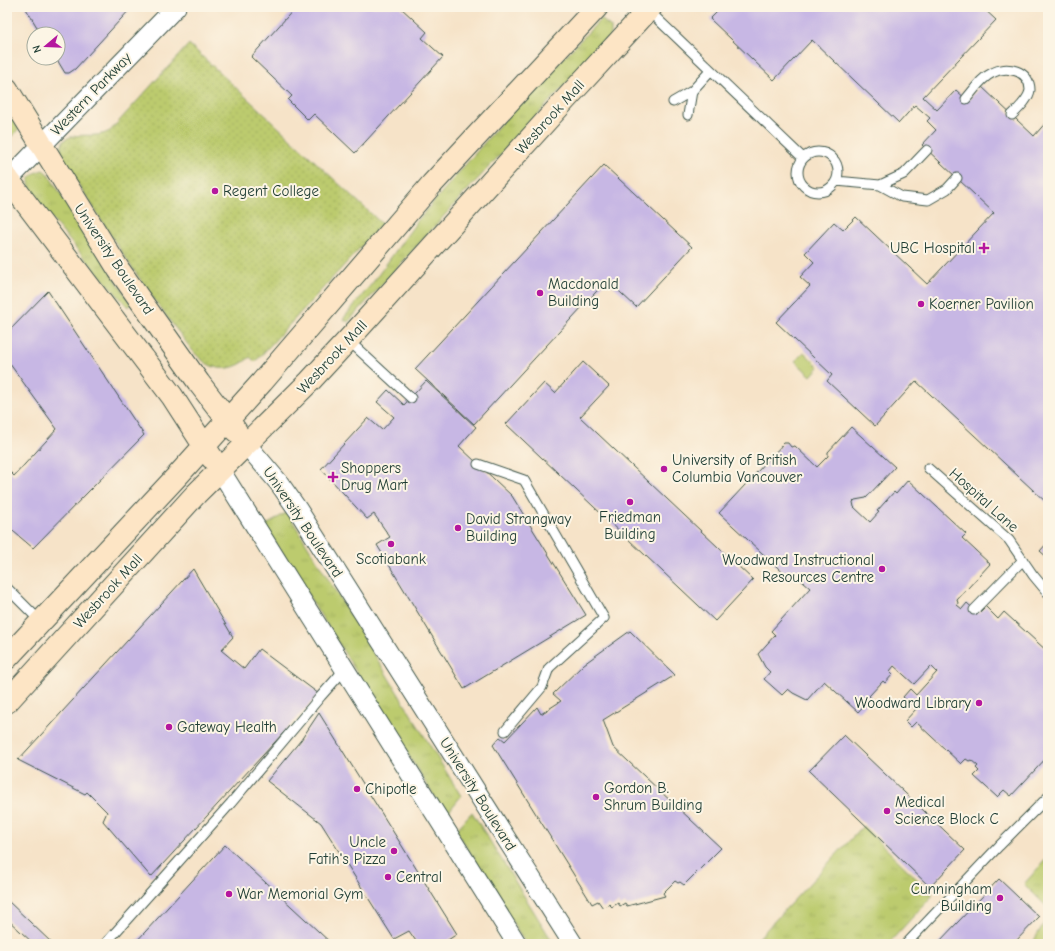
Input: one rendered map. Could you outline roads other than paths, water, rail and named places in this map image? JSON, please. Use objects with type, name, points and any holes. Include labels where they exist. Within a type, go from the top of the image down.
[{"type":"main road","name":"Wesbrook Mall","points":[[7,658],[228,420],[432,184],[597,7]]},
{"type":"main road","name":"Wesbrook Mall","points":[[7,702],[196,494],[310,381],[348,340],[648,8]]},
{"type":"main road","name":"University Boulevard","points":[[7,89],[119,270],[199,382],[246,444]]},
{"type":"main road","points":[[7,180],[172,396],[220,470]]},
{"type":"street","name":"Western Parkway","points":[[7,180],[42,145],[168,10]]},
{"type":"street","name":"University Boulevard","points":[[246,444],[279,483],[298,510],[573,944]]},
{"type":"street","points":[[220,470],[517,944]]},
{"type":"lane","points":[[648,8],[803,158]]},
{"type":"lane","points":[[966,99],[986,76],[1003,69],[1012,69],[1025,77],[1029,84],[1030,90],[1028,97],[1012,115]]},
{"type":"lane","points":[[673,102],[692,91],[711,70]]},
{"type":"lane","points":[[688,115],[692,91]]},
{"type":"lane","points":[[880,185],[904,174],[927,150]]},
{"type":"lane","points":[[815,152],[828,154],[833,158],[839,170],[836,181],[825,191],[818,192],[806,188],[799,177],[800,164],[803,158],[808,154],[815,152]]},
{"type":"lane","points":[[836,181],[880,185],[902,197],[928,200],[947,189],[957,178]]},
{"type":"lane","points":[[348,340],[411,398]]},
{"type":"lane","points":[[478,464],[524,480],[604,618],[549,668],[542,687],[505,731]]},
{"type":"lane","name":"Hospital Lane","points":[[928,468],[1010,540],[1033,575],[1048,593]]},
{"type":"lane","points":[[974,610],[1023,560]]},
{"type":"lane","points":[[7,588],[41,622]]},
{"type":"lane","points":[[105,944],[231,803],[344,668]]},
{"type":"lane","points":[[906,944],[999,846],[1048,798]]},
{"type":"place","name":"Regent College","points":[[215,191]]},
{"type":"place","name":"UBC Hospital","points":[[984,248]]},
{"type":"place","name":"Macdonald Building","points":[[540,293]]},
{"type":"place","name":"Koerner Pavilion","points":[[921,304]]},
{"type":"place","name":"University of British Columbia Vancouver","points":[[664,469]]},
{"type":"place","name":"Shoppers Drug Mart","points":[[333,477]]},
{"type":"place","name":"Friedman Building","points":[[630,502]]},
{"type":"place","name":"David Strangway Building","points":[[458,528]]},
{"type":"place","name":"Scotiabank","points":[[391,544]]},
{"type":"place","name":"Woodward Instructional Resources Centre","points":[[882,569]]},
{"type":"place","name":"Woodward Library","points":[[979,703]]},
{"type":"place","name":"Gateway Health","points":[[169,727]]},
{"type":"place","name":"Chipotle","points":[[357,789]]},
{"type":"place","name":"Gordon B. Shrum Building","points":[[596,797]]},
{"type":"place","name":"Medical Science Block C","points":[[887,811]]},
{"type":"place","name":"Uncle Fatih's Pizza","points":[[394,851]]},
{"type":"place","name":"Central","points":[[388,877]]},
{"type":"place","name":"War Memorial Gym","points":[[229,894]]},
{"type":"place","name":"Cunningham Building","points":[[1000,898]]}]
